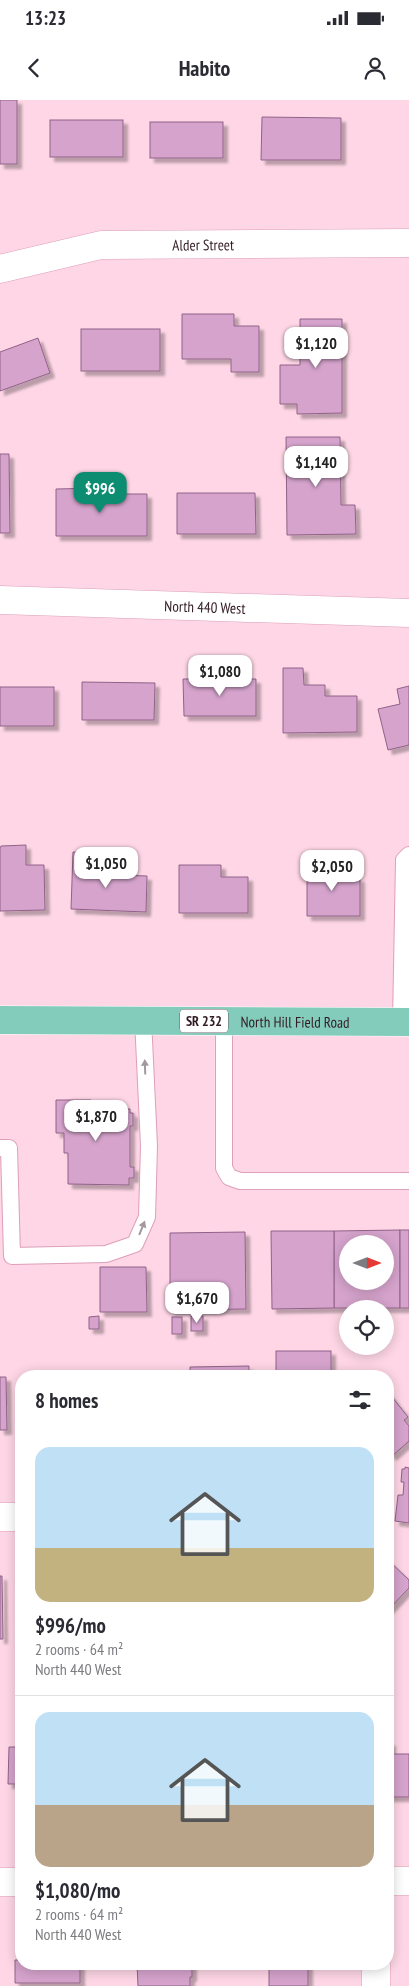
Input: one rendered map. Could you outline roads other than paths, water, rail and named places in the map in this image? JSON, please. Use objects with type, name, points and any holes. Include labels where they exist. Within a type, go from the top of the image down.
[{"type":"main road","name":"North Hill Field Road","points":[[0,1020],[143,1019],[405,1022]]},
{"type":"street","name":"Alder Street","points":[[0,269],[101,244],[409,243]]},
{"type":"street","name":"North 440 West","points":[[0,600],[409,613]]},
{"type":"street","points":[[0,1517],[15,1517]]},
{"type":"street","points":[[394,1882],[409,1881]]},
{"type":"street","points":[[0,1882],[15,1882]]},
{"type":"street","points":[[376,1970],[376,1986]]},
{"type":"lane","points":[[405,1022],[404,860],[409,855]]},
{"type":"lane","points":[[0,1148],[9,1148],[12,1256],[106,1254],[135,1244],[146,1216],[148,1146],[143,1019]]},
{"type":"lane","points":[[224,1021],[224,1168],[229,1177],[240,1182],[409,1181]]}]
